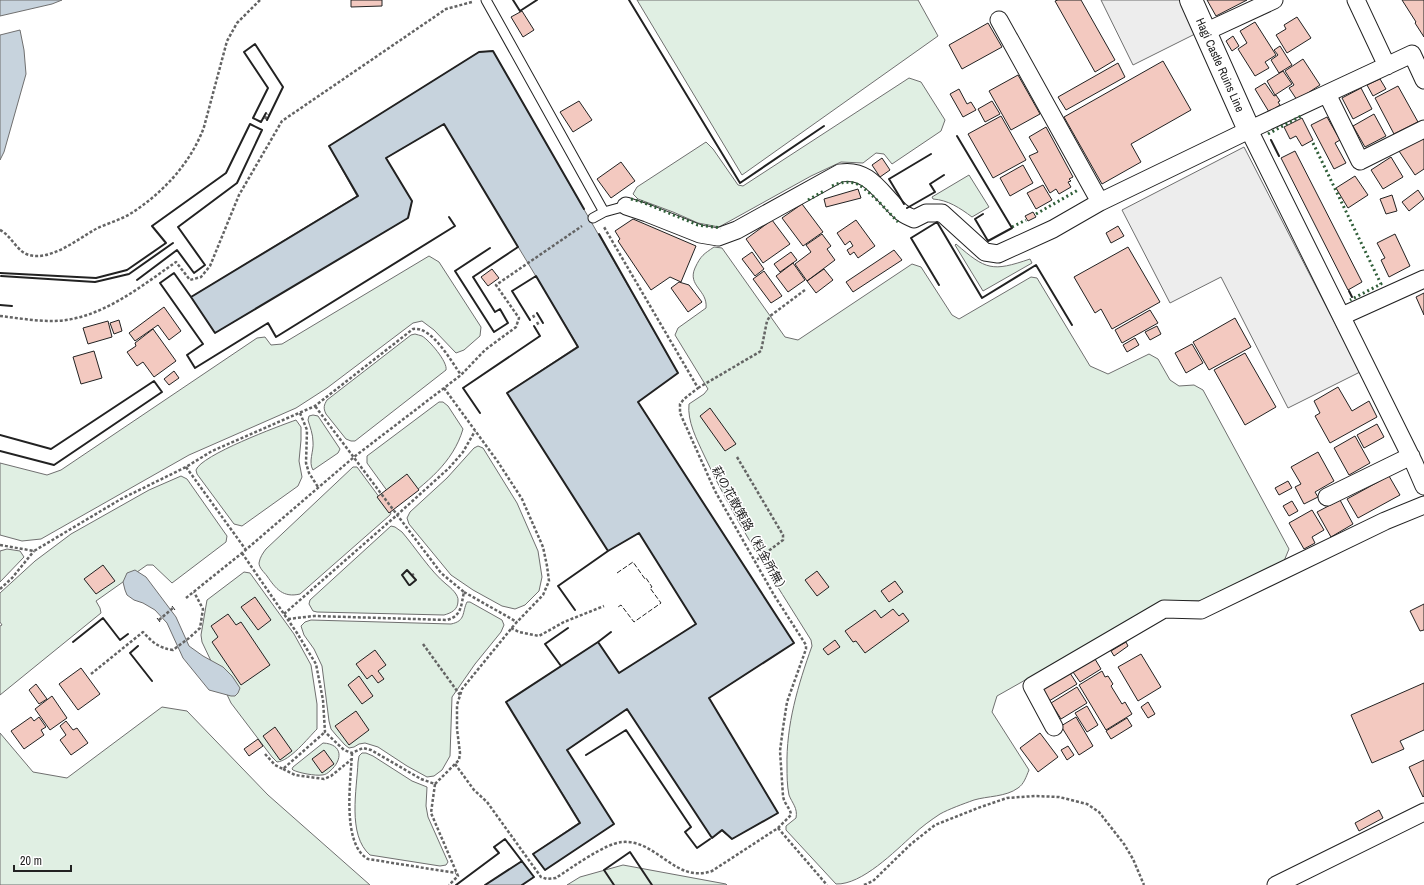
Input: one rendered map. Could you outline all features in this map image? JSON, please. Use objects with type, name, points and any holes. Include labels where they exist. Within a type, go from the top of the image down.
[{"type":"main road","name":"Hagi Castle Ruins Line","points":[[1191,0],[1249,130]]},
{"type":"street","points":[[1205,32],[1274,0]]},
{"type":"street","points":[[1356,0],[1387,66]]},
{"type":"street","points":[[999,20],[1100,202]]},
{"type":"street","points":[[626,206],[700,234],[718,237],[737,230],[840,172],[850,171],[862,174],[883,192],[901,212],[914,219],[926,213],[942,213],[985,252],[998,254],[1053,229],[1100,202],[1249,130],[1412,54],[1424,80]]},
{"type":"street","points":[[1327,94],[1360,161],[1424,130]]},
{"type":"street","points":[[1249,130],[1342,316],[1416,459],[1424,486]]},
{"type":"street","points":[[1342,316],[1424,279]]},
{"type":"street","points":[[1327,497],[1416,459]]},
{"type":"street","points":[[1054,727],[1032,686],[1164,609],[1201,610],[1385,521],[1424,505]]},
{"type":"street","points":[[1276,885],[1424,812]]},
{"type":"lane","points":[[486,0],[598,215],[626,206]]},
{"type":"path","points":[[0,230],[5,233],[21,251],[28,255],[36,256],[50,253],[62,249],[95,230],[129,214],[155,196],[180,169],[199,141],[227,41],[237,23],[260,0]]},
{"type":"path","points":[[0,316],[52,321],[86,315],[116,304],[176,262],[190,280],[201,277],[210,266],[239,195],[282,121],[446,9],[474,2]]},
{"type":"path","points":[[265,119],[268,114]]},
{"type":"path","points":[[186,598],[242,554],[354,457],[444,388],[461,374],[485,350],[516,327],[519,318],[496,286],[598,215],[698,388]]},
{"type":"path","name":"萩の花散策路（料金所無）","points":[[778,828],[791,815],[791,812],[784,802],[780,751],[787,702],[806,650],[806,645],[715,491],[680,413],[680,404],[698,388],[761,351],[767,321],[770,316],[805,290]]},
{"type":"path","points":[[533,315],[539,326]]},
{"type":"path","points":[[0,589],[12,578],[34,551],[121,500],[186,467],[212,451],[315,406],[413,329],[419,328],[428,332],[461,374]]},
{"type":"path","points":[[444,388],[498,462],[522,499],[543,547],[549,580],[543,595],[511,628],[462,690],[460,695],[457,705],[457,729],[460,753],[459,760],[436,784],[431,813],[458,876],[449,885]]},
{"type":"path","points":[[315,406],[441,573],[464,592],[517,622]]},
{"type":"path","points":[[300,413],[308,430],[306,463],[309,473],[318,487]]},
{"type":"path","points":[[284,614],[449,468],[463,452],[475,431]]},
{"type":"path","points":[[737,457],[784,535],[783,540],[755,561]]},
{"type":"path","points":[[186,467],[246,550]]},
{"type":"path","points":[[0,544],[34,551]]},
{"type":"path","points":[[242,554],[288,619],[316,664],[323,700],[325,732],[344,750],[352,753],[363,748],[371,750],[421,780],[436,784]]},
{"type":"path","points":[[91,674],[144,632],[149,638],[163,648],[173,650],[189,639],[200,628],[203,609],[194,592]]},
{"type":"path","points":[[288,619],[314,616],[447,620],[454,618],[459,611],[464,592]]},
{"type":"path","points":[[511,628],[519,632],[539,636],[564,622],[604,606]]},
{"type":"path","points":[[159,620],[173,608]]},
{"type":"path","points":[[423,644],[460,695]]},
{"type":"path","points":[[283,769],[325,732]]},
{"type":"path","points":[[352,753],[349,816],[354,843],[364,856],[368,859],[456,873]]},
{"type":"path","points":[[265,754],[275,765],[295,776],[324,779],[331,776],[352,759]]},
{"type":"path","points":[[455,764],[474,790],[487,802],[541,877],[547,879],[556,878],[611,844],[623,842],[640,844],[684,870],[692,873],[704,874],[712,871],[778,828],[827,885]]},
{"type":"path","points":[[864,885],[873,881],[911,844],[935,825],[965,812],[1007,798],[1035,796],[1059,797],[1087,804],[1099,812],[1124,844],[1133,859],[1144,885]]},
{"type":"green space","points":[[637,0],[918,0],[938,36],[742,175]]},
{"type":"green space","points":[[909,78],[921,82],[945,120],[941,131],[892,164],[884,154],[876,153],[863,163],[841,162],[811,176],[719,227],[698,223],[638,199],[633,194],[637,187],[706,142],[713,149],[738,185],[743,186]]},
{"type":"green space","points":[[969,175],[989,207],[972,217],[954,205],[933,199],[932,197]]},
{"type":"green space","points":[[956,244],[975,259],[990,266],[1007,266],[1030,259],[1032,263],[983,291],[955,245]]},
{"type":"green space","points":[[714,247],[722,248],[785,337],[798,340],[912,264],[921,267],[952,315],[959,319],[1031,277],[1037,278],[1090,366],[1108,374],[1149,354],[1158,359],[1170,380],[1179,386],[1194,385],[1203,390],[1289,549],[1284,561],[1201,601],[1165,601],[997,696],[992,712],[1029,770],[1022,784],[1018,788],[1008,793],[974,800],[940,814],[923,826],[878,866],[856,879],[846,883],[836,884],[786,830],[786,826],[796,818],[795,808],[789,795],[788,788],[787,751],[794,705],[812,646],[811,640],[754,549],[728,503],[698,443],[690,417],[689,404],[704,394],[708,389],[675,335],[678,328],[706,308],[706,302],[695,284],[693,274],[701,257]]},
{"type":"green space","points":[[429,256],[439,262],[481,327],[480,336],[464,350],[456,353],[434,330],[422,321],[413,323],[327,388],[296,408],[189,455],[41,539],[22,541],[0,535],[0,463],[47,475],[61,470],[257,338],[265,337],[271,345],[282,344]]},
{"type":"green space","points":[[415,334],[425,338],[433,346],[444,362],[446,370],[355,441],[346,439],[326,414],[324,410],[325,403],[411,335]]},
{"type":"green space","points":[[439,402],[443,402],[448,406],[463,429],[458,441],[453,452],[428,480],[399,504],[396,503],[367,463],[367,456]]},
{"type":"green space","points":[[309,416],[318,416],[340,449],[338,453],[313,470],[311,460],[313,439],[308,420]]},
{"type":"green space","points":[[296,420],[301,427],[299,461],[302,477],[298,486],[242,526],[234,524],[197,474],[196,470],[201,464],[225,449]]},
{"type":"green space","points":[[478,446],[483,448],[517,503],[538,551],[542,577],[539,591],[525,605],[515,609],[502,606],[473,590],[451,575],[409,524],[407,518],[410,512],[447,478],[474,448]]},
{"type":"green space","points":[[353,467],[357,467],[391,513],[390,515],[300,594],[289,595],[280,591],[260,567],[259,563],[262,555],[266,549]]},
{"type":"green space","points":[[181,476],[187,479],[227,536],[226,542],[172,583],[153,565],[147,565],[96,601],[101,613],[0,695],[0,626],[2,625],[0,622],[0,593],[35,561],[71,534],[149,490]]},
{"type":"green space","points":[[391,526],[402,532],[440,579],[454,592],[458,599],[457,607],[452,612],[444,615],[313,611],[309,604],[310,600]]},
{"type":"green space","points":[[7,549],[20,551],[24,557],[0,582],[0,551]]},
{"type":"green space","points":[[244,572],[250,573],[294,634],[311,665],[317,704],[317,729],[287,758],[277,762],[231,703],[202,642],[201,635],[207,600]]},
{"type":"green space","points":[[467,602],[470,602],[502,620],[504,625],[501,632],[475,664],[452,697],[450,756],[442,770],[434,776],[427,777],[378,747],[365,743],[349,748],[345,745],[331,729],[322,666],[314,649],[304,635],[301,626],[305,622],[311,620],[451,624],[459,621],[463,616]]},
{"type":"green space","points":[[162,707],[187,711],[268,795],[370,885],[0,885],[0,733],[33,772],[67,778]]},
{"type":"green space","points":[[323,743],[334,746],[339,753],[337,762],[329,772],[324,775],[315,775],[292,769],[293,767]]},
{"type":"green space","points":[[362,753],[373,756],[412,781],[427,787],[426,806],[428,817],[448,862],[446,865],[440,866],[370,855],[363,846],[358,836],[355,811],[358,762],[359,756]]},
{"type":"green space","points":[[623,865],[727,885],[567,885],[580,877]]},
{"type":"shaded area","points":[[0,0],[62,0],[52,4],[0,16]]},
{"type":"shaded area","points":[[1101,0],[1180,0],[1197,33],[1133,65]]},
{"type":"shaded area","points":[[20,30],[24,50],[26,74],[4,152],[0,160],[0,35]]},
{"type":"shaded area","points":[[493,51],[678,373],[638,402],[794,643],[709,698],[778,813],[732,839],[722,831],[712,838],[627,709],[567,750],[614,824],[545,870],[533,854],[580,822],[506,702],[598,642],[619,673],[696,624],[639,533],[608,551],[507,393],[578,346],[444,124],[386,158],[412,201],[408,218],[215,333],[191,297],[357,196],[329,146],[479,52]]},
{"type":"shaded area","points":[[1244,147],[1360,372],[1288,408],[1221,277],[1170,303],[1122,210]]},
{"type":"shaded area","points":[[135,570],[146,577],[176,617],[189,646],[223,667],[232,676],[240,688],[235,696],[209,690],[183,658],[167,623],[155,610],[127,595],[123,582],[127,573]]},
{"type":"shaded area","points":[[522,861],[534,877],[522,885],[485,885]]},
{"type":"building","points":[[351,0],[382,0],[382,6],[351,7]]},
{"type":"building","points":[[1081,0],[1115,60],[1095,72],[1055,1]]},
{"type":"building","points":[[1207,0],[1247,0],[1216,16]]},
{"type":"building","points":[[1402,0],[1424,0],[1424,37],[1415,23],[1416,22]]},
{"type":"building","points":[[522,11],[534,30],[523,37],[511,17]]},
{"type":"building","points":[[1297,17],[1311,38],[1287,53],[1276,35],[1286,29],[1284,25]]},
{"type":"building","points":[[1255,22],[1276,55],[1265,62],[1269,68],[1255,76],[1238,49],[1247,43],[1240,31]]},
{"type":"building","points":[[988,23],[1002,47],[962,69],[949,45]]},
{"type":"building","points":[[1233,36],[1239,46],[1232,51],[1226,41]]},
{"type":"building","points":[[1280,46],[1292,65],[1279,73],[1271,60],[1278,55],[1274,50]]},
{"type":"building","points":[[1303,59],[1320,85],[1297,100],[1289,88],[1294,85],[1285,71]]},
{"type":"building","points":[[1163,61],[1191,110],[1131,144],[1141,162],[1102,184],[1064,117]]},
{"type":"building","points":[[1118,63],[1125,77],[1066,110],[1058,97]]},
{"type":"building","points":[[1283,71],[1292,84],[1275,95],[1267,81]]},
{"type":"building","points":[[1018,75],[1040,114],[1011,130],[989,91]]},
{"type":"building","points":[[1380,79],[1386,89],[1373,96],[1367,85]]},
{"type":"building","points":[[1265,83],[1274,96],[1276,95],[1280,101],[1278,102],[1280,105],[1269,112],[1255,89]]},
{"type":"building","points":[[1398,86],[1418,122],[1394,134],[1375,98]]},
{"type":"building","points":[[1361,88],[1372,109],[1353,119],[1342,98]]},
{"type":"building","points":[[959,89],[967,104],[971,102],[976,110],[963,117],[950,94]]},
{"type":"building","points":[[579,101],[592,120],[573,132],[560,112]]},
{"type":"building","points":[[992,101],[1000,114],[985,122],[978,109]]},
{"type":"building","points":[[1374,114],[1386,136],[1365,147],[1353,126]]},
{"type":"building","points":[[1001,116],[1026,160],[993,178],[968,134]]},
{"type":"building","points":[[1327,117],[1340,140],[1335,143],[1346,163],[1334,169],[1311,125]]},
{"type":"building","points":[[1302,118],[1313,140],[1302,146],[1296,136],[1290,139],[1284,127]]},
{"type":"building","points":[[1046,127],[1073,177],[1069,179],[1071,181],[1068,182],[1071,187],[1059,194],[1056,189],[1050,193],[1029,156],[1038,152],[1029,137]]},
{"type":"building","points":[[1422,137],[1424,140],[1424,169],[1415,175],[1399,151]]},
{"type":"building","points":[[1295,151],[1362,282],[1348,290],[1281,158]]},
{"type":"building","points":[[1391,157],[1403,177],[1383,189],[1371,170]]},
{"type":"building","points":[[882,158],[890,170],[880,177],[872,165]]},
{"type":"building","points":[[621,162],[635,181],[611,198],[597,179]]},
{"type":"building","points":[[1023,165],[1033,183],[1010,196],[1000,178]]},
{"type":"building","points":[[1355,176],[1368,195],[1348,208],[1336,188]]},
{"type":"building","points":[[1043,185],[1052,200],[1036,209],[1027,193]]},
{"type":"building","points":[[858,189],[861,198],[826,207],[824,199]]},
{"type":"building","points":[[1418,190],[1424,199],[1409,211],[1402,202]]},
{"type":"building","points":[[1392,195],[1397,211],[1386,214],[1380,199]]},
{"type":"building","points":[[802,204],[823,232],[803,246],[782,218]]},
{"type":"building","points":[[1033,212],[1036,217],[1028,221],[1025,216]]},
{"type":"building","points":[[633,219],[696,246],[681,282],[670,277],[651,290],[618,241],[620,239],[615,231]]},
{"type":"building","points":[[772,220],[790,244],[763,263],[746,239]]},
{"type":"building","points":[[856,220],[875,246],[858,258],[854,252],[850,255],[847,250],[853,246],[850,241],[845,245],[837,233]]},
{"type":"building","points":[[1118,226],[1124,236],[1111,243],[1106,233]]},
{"type":"building","points":[[822,234],[831,246],[827,249],[835,260],[807,281],[795,264],[811,252],[806,245]]},
{"type":"building","points":[[1395,234],[1410,266],[1389,277],[1381,260],[1385,258],[1377,243]]},
{"type":"building","points":[[1128,247],[1160,302],[1112,329],[1101,309],[1095,313],[1074,277]]},
{"type":"building","points":[[894,250],[902,260],[853,292],[846,282]]},
{"type":"building","points":[[752,252],[764,269],[755,276],[742,259]]},
{"type":"building","points":[[791,252],[797,260],[780,272],[774,264]]},
{"type":"building","points":[[793,263],[805,280],[788,292],[776,276]]},
{"type":"building","points":[[492,269],[499,278],[488,286],[481,277]]},
{"type":"building","points":[[824,269],[833,280],[816,293],[807,281]]},
{"type":"building","points":[[764,271],[782,296],[771,303],[753,279]]},
{"type":"building","points":[[679,282],[689,285],[702,302],[688,312],[671,288]]},
{"type":"building","points":[[1424,293],[1424,315],[1416,297]]},
{"type":"building","points":[[164,307],[181,331],[169,340],[158,325],[135,341],[129,333]]},
{"type":"building","points":[[1150,310],[1158,323],[1122,343],[1115,330]]},
{"type":"building","points":[[1235,318],[1251,347],[1209,370],[1193,342]]},
{"type":"building","points":[[119,320],[122,331],[114,334],[110,323]]},
{"type":"building","points":[[108,321],[112,337],[88,344],[83,328]]},
{"type":"building","points":[[1157,326],[1161,334],[1150,340],[1145,332]]},
{"type":"building","points":[[153,329],[176,361],[154,377],[143,362],[137,366],[127,352],[136,346],[135,343]]},
{"type":"building","points":[[1135,338],[1139,345],[1127,352],[1123,345]]},
{"type":"building","points":[[1192,344],[1203,363],[1186,373],[1175,353]]},
{"type":"building","points":[[94,351],[102,378],[81,384],[73,357]]},
{"type":"building","points":[[1245,353],[1276,407],[1245,425],[1214,370]]},
{"type":"building","points":[[174,371],[179,378],[169,385],[164,379]]},
{"type":"building","points":[[1338,387],[1352,411],[1369,401],[1377,417],[1330,443],[1315,416],[1320,413],[1314,401]]},
{"type":"building","points":[[710,408],[736,444],[725,451],[700,416]]},
{"type":"building","points":[[1377,424],[1384,437],[1364,448],[1357,435]]},
{"type":"building","points":[[1355,436],[1370,463],[1349,475],[1334,448]]},
{"type":"building","points":[[1318,452],[1334,481],[1315,492],[1318,497],[1304,504],[1295,487],[1301,484],[1291,467]]},
{"type":"building","points":[[407,474],[419,490],[389,513],[377,497]]},
{"type":"building","points":[[1389,476],[1400,495],[1358,518],[1347,499]]},
{"type":"building","points":[[1288,481],[1292,488],[1279,495],[1275,488]]},
{"type":"building","points":[[1340,500],[1353,524],[1331,537],[1317,512]]},
{"type":"building","points":[[1292,501],[1298,511],[1289,516],[1283,506]]},
{"type":"building","points":[[1312,510],[1324,530],[1312,537],[1315,543],[1304,549],[1289,523]]},
{"type":"building","points":[[103,565],[115,581],[96,594],[84,579]]},
{"type":"building","points":[[817,571],[829,587],[817,596],[805,580]]},
{"type":"building","points":[[895,581],[903,592],[889,602],[881,591]]},
{"type":"building","points":[[255,597],[271,620],[258,630],[241,607]]},
{"type":"building","points":[[1424,604],[1424,630],[1420,631],[1410,611]]},
{"type":"building","points":[[893,609],[899,616],[903,613],[909,621],[865,653],[856,641],[853,642],[845,631],[875,610],[881,618]]},
{"type":"building","points":[[228,614],[236,625],[241,622],[270,665],[241,685],[212,642],[218,637],[211,626]]},
{"type":"building","points":[[835,640],[840,647],[828,655],[823,649]]},
{"type":"building","points":[[1126,642],[1128,646],[1114,656],[1111,651]]},
{"type":"building","points":[[375,650],[386,665],[378,671],[384,679],[378,683],[372,675],[367,679],[356,664]]},
{"type":"building","points":[[1141,654],[1161,687],[1138,701],[1118,667]]},
{"type":"building","points":[[1095,659],[1101,669],[1080,682],[1073,672]]},
{"type":"building","points":[[81,668],[100,694],[78,710],[59,684]]},
{"type":"building","points":[[1102,671],[1105,677],[1108,676],[1113,684],[1111,686],[1122,704],[1125,702],[1132,714],[1106,730],[1079,685]]},
{"type":"building","points":[[1070,673],[1077,684],[1049,701],[1042,689]]},
{"type":"building","points":[[359,676],[373,696],[362,704],[348,685]]},
{"type":"building","points":[[1424,683],[1424,730],[1400,741],[1404,749],[1372,763],[1351,715]]},
{"type":"building","points":[[36,684],[47,699],[39,704],[29,690]]},
{"type":"building","points":[[1077,687],[1087,703],[1061,719],[1051,703]]},
{"type":"building","points":[[52,696],[67,718],[50,730],[35,709]]},
{"type":"building","points":[[1148,702],[1155,714],[1148,718],[1141,707]]},
{"type":"building","points":[[1087,706],[1098,725],[1087,732],[1075,713]]},
{"type":"building","points":[[356,711],[369,730],[349,745],[335,726]]},
{"type":"building","points":[[31,717],[34,721],[39,717],[46,727],[41,730],[44,735],[24,749],[11,731]]},
{"type":"building","points":[[1076,717],[1093,746],[1079,755],[1061,726]]},
{"type":"building","points":[[1127,718],[1132,726],[1111,739],[1106,731]]},
{"type":"building","points":[[66,721],[73,730],[77,728],[88,743],[71,755],[60,740],[66,735],[60,726]]},
{"type":"building","points":[[275,727],[292,751],[280,760],[263,736]]},
{"type":"building","points":[[1040,733],[1058,757],[1038,772],[1020,748]]},
{"type":"building","points":[[258,739],[263,746],[249,756],[244,749]]},
{"type":"building","points":[[1068,746],[1074,755],[1067,760],[1061,750]]},
{"type":"building","points":[[324,750],[334,764],[322,773],[312,759]]},
{"type":"building","points":[[1424,760],[1424,796],[1423,797],[1409,767]]},
{"type":"building","points":[[1379,810],[1383,818],[1359,831],[1355,823]]},
{"type":"hedge","points":[[1268,134],[1301,116]]},
{"type":"hedge","points":[[1313,143],[1381,284],[1350,300]]},
{"type":"hedge","points":[[832,186],[840,183],[851,182],[864,188],[898,222]]},
{"type":"hedge","points":[[1036,214],[1078,190]]},
{"type":"hedge","points":[[808,200],[824,191]]},
{"type":"hedge","points":[[631,199],[698,225],[721,228]]},
{"type":"hedge","points":[[1012,227],[1026,220]]},
{"type":"fence","points":[[617,573],[633,562],[645,579],[646,578],[652,587],[650,588],[661,603],[634,622],[621,605],[618,607]]},
{"type":"fence","points":[[172,606],[175,610]]},
{"type":"fence","points":[[157,618],[160,622]]},
{"type":"wall","points":[[513,0],[520,11],[537,0]]},
{"type":"wall","points":[[629,0],[740,183],[824,126]]},
{"type":"wall","points":[[266,113],[261,122],[253,118],[268,88],[244,52],[255,44],[283,87],[267,120]]},
{"type":"wall","points":[[490,248],[455,271],[494,332],[508,323],[500,309],[495,312],[473,277],[518,247],[444,124],[386,158],[412,201],[408,218],[215,333],[191,297],[358,196],[329,146],[479,52],[493,51],[584,209]]},
{"type":"wall","points":[[0,273],[96,278],[127,270],[166,243],[152,226],[226,173],[250,124],[262,130],[237,183],[178,227],[205,265],[194,273],[177,250],[137,280]]},
{"type":"wall","points":[[957,136],[1012,228],[988,241],[975,219],[983,214]]},
{"type":"wall","points":[[1271,140],[1279,156]]},
{"type":"wall","points":[[904,204],[889,179],[931,154]]},
{"type":"wall","points":[[907,208],[935,192],[930,184],[944,175]]},
{"type":"wall","points":[[191,297],[174,273],[160,283],[203,344],[187,355],[195,368],[268,323],[276,337],[455,226],[449,217]]},
{"type":"wall","points":[[939,285],[911,238],[937,222],[982,298],[1036,265],[1072,325]]},
{"type":"wall","points":[[530,320],[512,291],[536,276],[578,347],[507,393],[608,551],[639,533],[696,624],[619,673],[598,642],[506,702],[580,823],[533,854],[545,870],[614,824],[567,750],[627,709],[712,838],[722,830],[732,839],[778,813],[709,698],[794,643],[638,402],[678,373],[599,234]]},
{"type":"wall","points":[[1,276],[95,282],[129,274],[173,243]]},
{"type":"wall","points":[[1349,291],[1352,297]]},
{"type":"wall","points":[[0,305],[12,306]]},
{"type":"wall","points":[[537,313],[543,323]]},
{"type":"wall","points":[[480,413],[463,388],[540,336],[534,326]]},
{"type":"wall","points":[[0,435],[51,449],[154,381],[162,392],[54,465],[0,451]]},
{"type":"wall","points":[[575,610],[558,586],[608,551]]},
{"type":"wall","points":[[407,570],[416,580],[410,585],[402,575],[407,570]]},
{"type":"wall","points":[[73,642],[103,618],[120,640],[128,634]]},
{"type":"wall","points":[[561,666],[545,644],[568,628]]},
{"type":"wall","points":[[598,642],[611,632]]},
{"type":"wall","points":[[138,646],[130,653],[152,681]]},
{"type":"wall","points":[[586,755],[626,730],[691,827],[685,832],[697,848],[710,839]]},
{"type":"wall","points":[[456,885],[499,853],[494,847],[505,839],[534,877],[522,885]]},
{"type":"wall","points":[[614,885],[604,870],[630,852],[652,885]]},
{"type":"wall","points":[[485,885],[522,861]]}]
